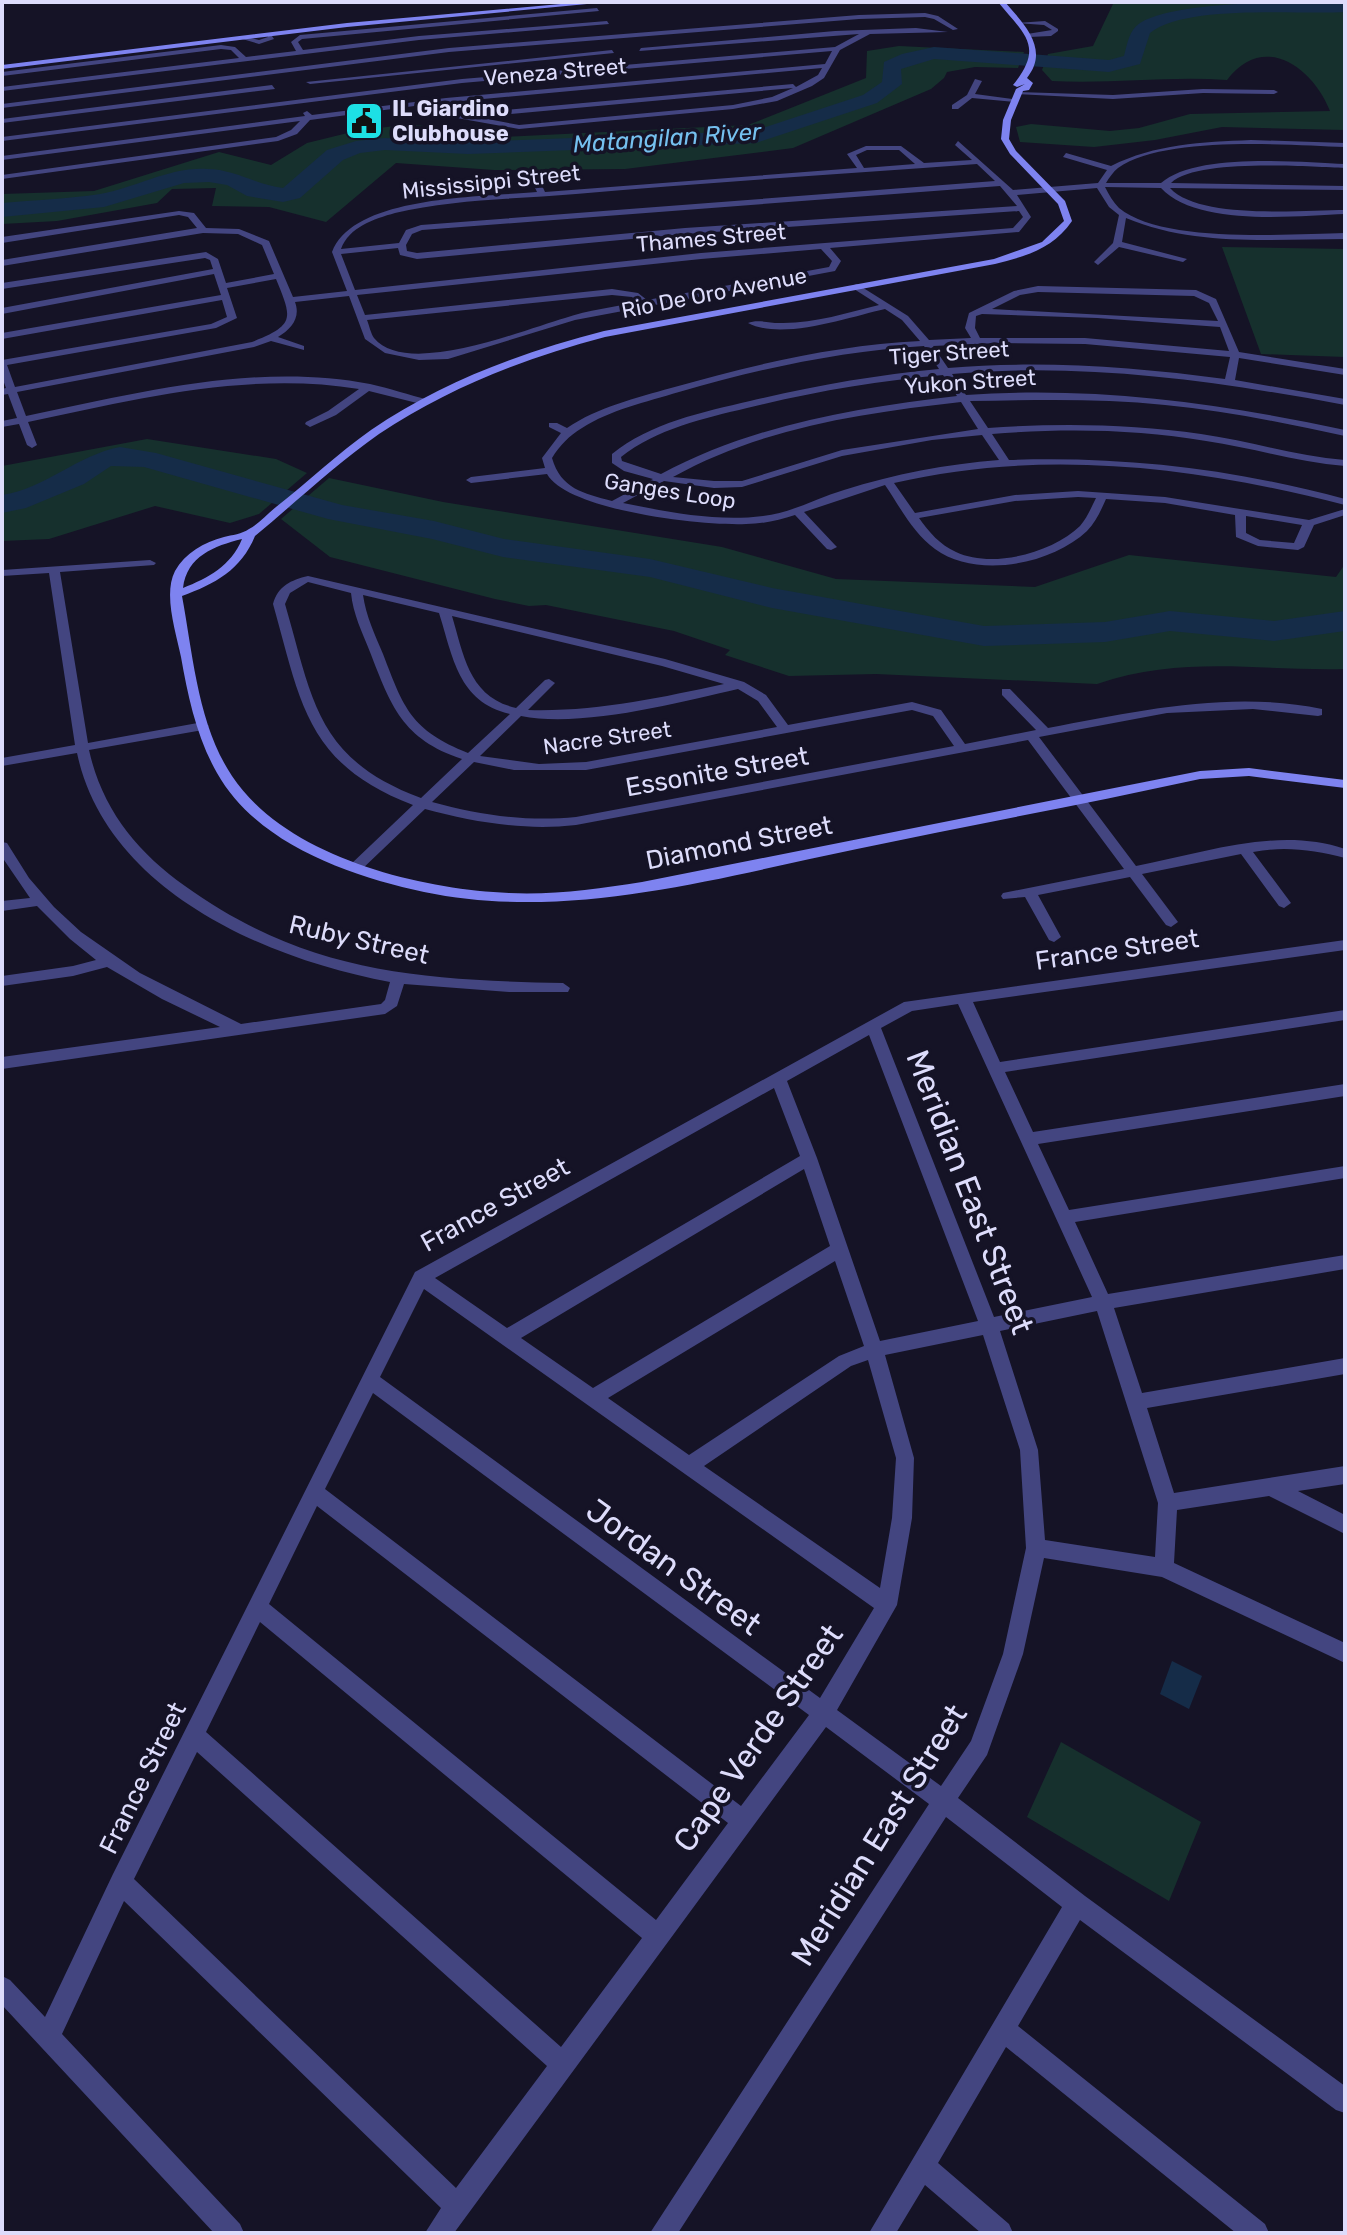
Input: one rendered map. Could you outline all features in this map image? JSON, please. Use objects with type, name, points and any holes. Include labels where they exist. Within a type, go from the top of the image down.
[{"type":"street","points":[[300,51],[294,42],[300,37],[595,6],[605,2]]},
{"type":"street","name":"Rio De Oro Avenue","points":[[176,594],[211,580],[233,566],[250,534],[374,433],[468,380],[563,345],[633,328],[1034,251],[1060,236],[1068,221],[1062,203],[1013,152],[1005,139],[1004,130],[1018,94],[1029,83],[1025,80],[1036,53],[1029,35],[1001,2]]},
{"type":"street","points":[[595,6],[636,66]]},
{"type":"street","points":[[250,42],[415,18],[595,6]]},
{"type":"street","points":[[2,106],[449,50],[698,29],[925,15],[936,17],[955,29],[945,32],[868,32],[624,51],[310,82],[287,78],[275,82],[276,89],[2,121]]},
{"type":"street","points":[[691,19],[698,29]]},
{"type":"street","points":[[650,20],[660,33]]},
{"type":"street","points":[[2,89],[300,51],[607,23]]},
{"type":"street","points":[[1018,23],[1049,24],[1056,30],[1051,34],[1029,35]]},
{"type":"street","points":[[2,139],[462,81],[837,49],[868,32]]},
{"type":"street","points":[[2,67],[242,38],[269,38]]},
{"type":"street","points":[[242,38],[258,51],[271,55],[287,78]]},
{"type":"street","points":[[269,38],[271,55]]},
{"type":"street","points":[[2,74],[221,47],[233,48],[243,58]]},
{"type":"street","points":[[446,100],[460,116],[519,127],[733,107],[774,99],[809,84],[821,76],[837,49]]},
{"type":"street","name":"Veneza Street","points":[[2,158],[446,100],[826,66]]},
{"type":"street","points":[[955,107],[970,96],[978,81]]},
{"type":"street","points":[[2,177],[278,139],[294,132],[309,117],[299,90],[310,82]]},
{"type":"street","points":[[460,116],[809,84]]},
{"type":"street","points":[[970,96],[1113,97],[1203,91],[1274,92]]},
{"type":"street","points":[[172,135],[181,152]]},
{"type":"street","points":[[958,143],[1002,183],[1022,208]]},
{"type":"street","points":[[1066,155],[1110,168],[1145,155],[1210,144],[1340,145],[1345,164],[1230,164],[1178,175],[1166,180],[1163,186]]},
{"type":"street","points":[[862,170],[851,154],[866,148],[901,148],[922,166]]},
{"type":"street","name":"Mississippi Street","points":[[336,252],[340,239],[349,231],[380,215],[433,204],[541,193],[978,162]]},
{"type":"street","points":[[1100,185],[1110,168]]},
{"type":"street","points":[[533,175],[541,193]]},
{"type":"street","points":[[1002,183],[421,228],[409,232],[402,245],[403,253],[417,256],[685,231],[1022,208]]},
{"type":"street","points":[[1100,185],[1113,207],[1123,215],[1200,233],[1345,236]]},
{"type":"street","points":[[1011,193],[1100,185],[1345,188]]},
{"type":"street","points":[[1163,186],[1172,199],[1204,209],[1345,212]]},
{"type":"street","points":[[672,207],[701,256]]},
{"type":"street","name":"Thames Street","points":[[290,300],[701,256],[884,242],[945,242],[1016,230],[1027,217],[1022,208]]},
{"type":"street","points":[[2,240],[170,214],[191,215],[203,230]]},
{"type":"street","points":[[1098,262],[1117,244],[1123,215]]},
{"type":"street","points":[[2,263],[203,230],[239,232],[266,243],[294,311],[292,320],[272,338],[230,351],[7,391]]},
{"type":"street","points":[[884,242],[891,254]]},
{"type":"street","points":[[1117,244],[1183,259]]},
{"type":"street","points":[[402,245],[336,252],[370,339],[378,346],[406,355],[432,357],[462,352],[573,318],[832,269],[837,261],[824,247]]},
{"type":"street","points":[[2,286],[193,254],[211,256],[232,314],[228,322],[2,364],[7,391],[32,445]]},
{"type":"street","points":[[2,311],[217,271]]},
{"type":"street","points":[[2,336],[224,292],[279,276]]},
{"type":"street","points":[[857,287],[919,332],[1006,463]]},
{"type":"street","points":[[977,341],[969,318],[977,311],[1017,293],[1038,289],[1187,292],[1204,295],[1213,301],[1235,353],[1230,381]]},
{"type":"street","points":[[362,318],[612,292],[635,295],[645,303]]},
{"type":"street","points":[[753,323],[776,327],[797,326],[887,306]]},
{"type":"street","points":[[977,311],[1224,324]]},
{"type":"street","points":[[272,338],[301,348]]},
{"type":"street","points":[[471,480],[550,470],[547,458],[553,446],[567,432],[626,406],[753,363],[837,352],[926,343],[1104,341],[1235,353],[1345,372]]},
{"type":"street","name":"Tiger Street","points":[[656,476],[626,468],[617,463],[616,456],[636,442],[706,415],[753,402],[808,390],[944,369],[1118,369],[1230,381],[1345,402]]},
{"type":"street","points":[[2,424],[153,395],[237,383],[302,381],[369,387],[425,402]]},
{"type":"street","points":[[310,424],[369,387]]},
{"type":"street","name":"Yukon Street","points":[[614,504],[656,476],[688,461],[784,428],[915,403],[1069,396],[1147,401],[1253,415],[1345,433]]},
{"type":"street","points":[[553,425],[567,432]]},
{"type":"street","points":[[656,476],[742,484],[815,460],[895,443],[985,430],[1131,430],[1239,443],[1325,462],[1345,463]]},
{"type":"street","name":"Ganges Loop","points":[[550,470],[561,485],[575,494],[614,504],[742,522],[797,511],[888,482],[1006,463],[1094,461],[1150,465],[1263,481],[1345,502]]},
{"type":"street","points":[[888,482],[938,546],[952,554],[985,560],[1017,560],[1042,554],[1081,531],[1093,516],[1102,496]]},
{"type":"street","points":[[914,516],[1015,498],[1102,496],[1165,500],[1309,523],[1345,512]]},
{"type":"street","points":[[797,511],[831,547]]},
{"type":"street","points":[[1241,513],[1240,535],[1258,543],[1298,547],[1309,523]]},
{"type":"street","name":"Rio De Oro Avenue","points":[[176,594],[179,574],[193,555],[212,544],[250,534]]},
{"type":"street","points":[[2,573],[150,563]]},
{"type":"street","name":"Ruby Street","points":[[54,570],[82,747],[97,796],[117,832],[149,865],[232,927],[292,954],[398,979],[496,988],[563,988]]},
{"type":"street","name":"Essonite Street","points":[[357,591],[308,579],[285,590],[279,604],[314,719],[344,761],[393,792],[424,804],[505,820],[547,823],[577,821],[770,788],[1167,709],[1253,705],[1318,712]]},
{"type":"street","points":[[357,591],[665,663],[740,685],[762,698],[784,728]]},
{"type":"street","name":"Nacre Street","points":[[357,591],[364,622],[394,701],[405,718],[443,747],[472,758],[513,766],[562,768],[912,706],[937,713],[962,749]]},
{"type":"street","points":[[2,762],[203,726],[176,594]]},
{"type":"street","points":[[445,613],[468,679],[478,694],[493,706],[517,714],[544,717],[591,712],[740,685]]},
{"type":"street","points":[[355,868],[549,683]]},
{"type":"street","points":[[1006,692],[1038,733],[1080,801],[1171,922]]},
{"type":"street","name":"Diamond Street","points":[[203,726],[220,770],[238,794],[264,820],[299,844],[355,868],[448,891],[546,898],[664,882],[1200,775],[1249,772],[1345,784]]},
{"type":"street","points":[[1008,896],[1244,849],[1298,843],[1345,854]]},
{"type":"street","points":[[2,846],[21,879],[60,924],[106,962],[241,1030]]},
{"type":"street","points":[[1244,849],[1284,903]]},
{"type":"street","points":[[1029,892],[1054,937]]},
{"type":"street","points":[[2,906],[40,901]]},
{"type":"street","name":"France Street","points":[[48,2037],[121,1882],[421,1277],[909,1006],[1345,945]]},
{"type":"street","points":[[2,981],[73,971],[106,962]]},
{"type":"street","points":[[2,1063],[385,1009],[392,1002],[398,979]]},
{"type":"street","points":[[963,998],[1103,1302],[1168,1503],[1164,1568]]},
{"type":"street","points":[[996,1068],[1345,1015]]},
{"type":"street","name":"Meridian East Street","points":[[663,2233],[979,1747],[1013,1654],[1036,1548],[1029,1450],[989,1326],[873,1027]]},
{"type":"street","name":"Cape Verde Street","points":[[438,2233],[823,1713],[887,1605],[902,1518],[905,1458],[874,1350],[778,1077]]},
{"type":"street","points":[[1029,1139],[1345,1090]]},
{"type":"street","points":[[507,1337],[809,1158]]},
{"type":"street","points":[[1064,1217],[1345,1172]]},
{"type":"street","points":[[593,1398],[840,1249]]},
{"type":"street","points":[[688,1466],[845,1361],[874,1350],[1103,1302],[1345,1262]]},
{"type":"street","points":[[421,1277],[887,1605]]},
{"type":"street","points":[[1137,1402],[1345,1366]]},
{"type":"street","name":"Jordan Street","points":[[370,1380],[944,1801],[1077,1904],[1345,2101]]},
{"type":"street","points":[[1168,1503],[1345,1475]]},
{"type":"street","points":[[1273,1488],[1345,1525]]},
{"type":"street","points":[[314,1492],[742,1820]]},
{"type":"street","points":[[1036,1548],[1164,1568],[1345,1653]]},
{"type":"street","points":[[257,1607],[657,1935]]},
{"type":"street","points":[[194,1735],[561,2063]]},
{"type":"street","points":[[121,1882],[457,2206]]},
{"type":"street","points":[[882,2233],[1077,1904]]},
{"type":"street","points":[[2,1988],[231,2233]]},
{"type":"street","points":[[1004,2030],[1256,2233]]},
{"type":"street","points":[[922,2166],[1000,2233]]},
{"type":"green space","points":[[1345,2],[1345,130],[1222,127],[1155,140],[1094,147],[1020,142],[1016,127],[1031,124],[1110,131],[1139,128],[1190,114],[1330,111],[1311,80],[1299,69],[1271,57],[1256,58],[1241,66],[1227,80],[1052,81],[1042,70],[1048,54],[1093,46],[1113,4]]},
{"type":"green space","points":[[899,46],[1024,52],[1018,68],[975,67],[947,72],[931,89],[793,148],[625,169],[494,170],[396,163],[326,222],[269,207],[212,206],[216,188],[172,189],[157,203],[57,221],[2,224],[2,194],[94,191],[219,152],[271,165],[307,143],[356,131],[410,124],[503,137],[748,125],[866,78],[867,51]]},
{"type":"green space","points":[[1222,247],[1345,249],[1345,357],[1261,354]]},
{"type":"green space","points":[[147,439],[276,459],[307,473],[259,514],[230,523],[155,506],[49,539],[2,541],[2,466]]},
{"type":"green space","points":[[329,478],[443,502],[722,547],[836,579],[1035,587],[1129,555],[1336,577],[1345,564],[1345,669],[1190,667],[1129,675],[1097,684],[876,674],[789,676],[725,655],[730,650],[674,631],[546,605],[529,606],[495,599],[330,557],[281,519]]},
{"type":"green space","points":[[1061,1742],[1201,1822],[1169,1901],[1027,1817]]},
{"type":"water","points":[[1172,1661],[1202,1676],[1189,1709],[1160,1694]]},
{"type":"waterway","name":"Matangilan River","points":[[2,210],[104,200],[182,176],[209,175],[234,180],[255,191],[283,195],[292,193],[335,155],[356,147],[385,144],[468,148],[756,137],[870,99],[892,84],[891,66],[909,58],[934,53],[1109,66],[1133,60],[1143,29],[1165,18],[1214,10],[1345,7]]},
{"type":"waterway","points":[[2,504],[16,502],[74,478],[102,459],[120,456],[146,459],[339,513],[434,530],[503,548],[650,568],[772,598],[984,636],[1105,632],[1170,621],[1274,631],[1345,621]]},
{"type":"place","name":"IL Giardino Clubhouse","points":[[364,121]]}]
